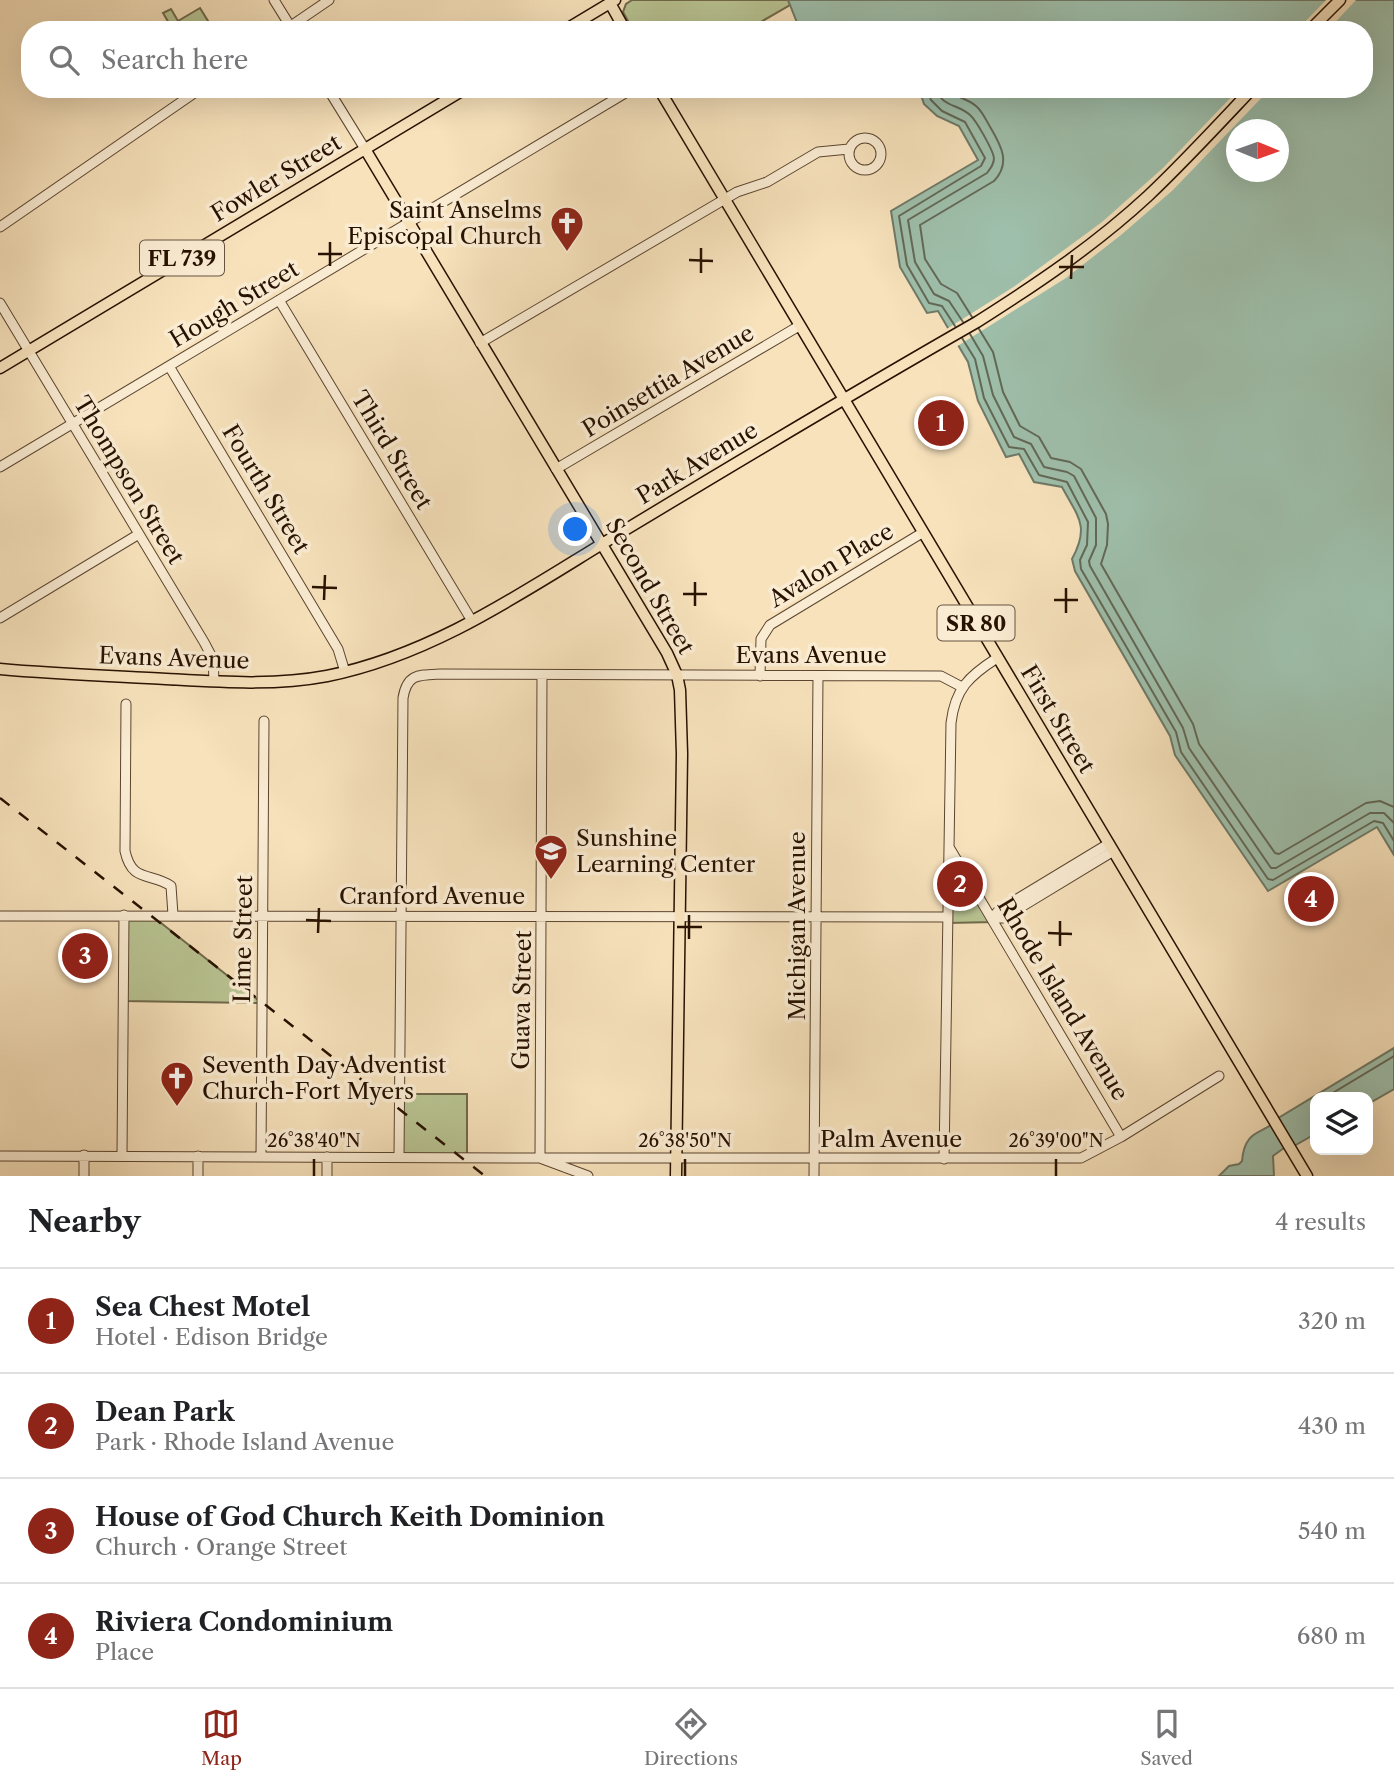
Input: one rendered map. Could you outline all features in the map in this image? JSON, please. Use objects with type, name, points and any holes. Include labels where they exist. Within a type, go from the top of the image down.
[{"type":"main road","points":[[1320,21],[1340,0]]},
{"type":"main road","points":[[579,21],[611,1],[621,21]]},
{"type":"main road","name":"Fowler Street","points":[[0,368],[450,98]]},
{"type":"main road","name":"First Street","points":[[664,98],[1307,1176]]},
{"type":"main road","name":"Park Avenue","points":[[345,672],[419,649],[472,621],[1034,286],[1099,238],[1149,195],[1243,98]]},
{"type":"main road","name":"Second Street","points":[[365,149],[667,653],[677,676],[681,718],[676,1176]]},
{"type":"main road","name":"Evans Avenue","points":[[0,669],[270,682],[345,672]]},
{"type":"street","points":[[274,0],[285,21]]},
{"type":"street","points":[[299,21],[329,0]]},
{"type":"street","points":[[0,227],[188,98]]},
{"type":"street","name":"Second Street","points":[[334,98],[365,149]]},
{"type":"street","name":"Hough Street","points":[[0,467],[617,98]]},
{"type":"street","points":[[481,343],[737,192],[767,182],[818,152],[849,149]]},
{"type":"street","name":"Third Street","points":[[279,300],[472,621]]},
{"type":"street","name":"Thompson Street","points":[[0,303],[204,642],[213,659],[214,681]]},
{"type":"street","name":"Poinsettia Avenue","points":[[556,469],[799,326]]},
{"type":"street","name":"Fourth Street","points":[[169,366],[331,637],[345,672]]},
{"type":"street","name":"Avalon Place","points":[[760,676],[761,639],[769,625],[922,533]]},
{"type":"street","points":[[0,618],[139,534]]},
{"type":"street","points":[[944,1158],[951,723],[953,707],[962,687],[972,676],[997,659]]},
{"type":"street","name":"Evans Avenue","points":[[402,915],[403,698],[405,684],[412,678],[423,675],[941,676],[962,687]]},
{"type":"street","name":"Guava Street","points":[[540,1158],[542,675]]},
{"type":"street","name":"Michigan Avenue","points":[[814,1176],[818,676]]},
{"type":"street","points":[[126,704],[127,862],[142,876],[162,881],[171,887],[173,915]]},
{"type":"street","name":"Lime Street","points":[[261,1157],[264,721]]},
{"type":"street","name":"Rhode Island Avenue","points":[[949,845],[1121,1136]]},
{"type":"street","points":[[992,918],[1003,918],[1110,848]]},
{"type":"street","points":[[122,1155],[124,915]]},
{"type":"street","points":[[399,1157],[402,915]]},
{"type":"street","name":"Cranford Avenue","points":[[0,916],[947,917]]},
{"type":"street","name":"Palm Avenue","points":[[0,1156],[1081,1158],[1219,1076]]},
{"type":"street","points":[[84,1155],[84,1176]]},
{"type":"street","points":[[198,1156],[198,1176]]},
{"type":"street","points":[[327,1157],[327,1176]]},
{"type":"street","points":[[540,1158],[588,1176]]},
{"type":"shaded area","points":[[632,0],[788,0],[790,5],[762,21],[628,21],[623,12],[626,4]]},
{"type":"shaded area","points":[[200,8],[208,21],[178,21]]},
{"type":"shaded area","points":[[171,9],[178,21],[168,21],[163,13]]},
{"type":"shaded area","points":[[949,845],[995,922],[947,923]]},
{"type":"shaded area","points":[[124,915],[151,915],[262,1003],[123,1001]]},
{"type":"shaded area","points":[[400,1094],[467,1094],[467,1157],[399,1157]]},
{"type":"water","points":[[788,0],[1394,0],[1394,855],[1377,827],[1268,891],[1175,755],[1170,736],[1075,571],[1072,559],[1080,538],[1080,522],[1062,487],[1034,482],[1019,454],[1006,457],[978,401],[968,362],[938,311],[927,313],[900,267],[891,211],[978,160],[959,126],[937,116],[924,104],[922,98],[1373,98],[1373,21],[796,21]]},
{"type":"water","points":[[1394,1048],[1394,1089],[1373,1101],[1373,1092],[1321,1092]]},
{"type":"water","points":[[1310,1099],[1310,1137],[1294,1146],[1288,1145],[1273,1156],[1274,1176],[1219,1176],[1229,1166],[1242,1161],[1251,1137]]},
{"type":"pier","points":[[1326,0],[1356,0],[1336,21],[1306,21]]},
{"type":"pier","points":[[1230,98],[1261,98],[1241,119],[1226,119],[1226,135],[1173,190],[1121,235],[1066,278],[956,347],[945,330],[1015,286],[1102,222],[1163,168]]},
{"type":"railway","points":[[0,798],[485,1176]]},
{"type":"place","name":"Saint Anselms Episcopal Church","points":[[567,253]]},
{"type":"place","name":"Sea Chest Motel","points":[[941,423]]},
{"type":"place","name":"Sunshine Learning Center","points":[[551,881]]},
{"type":"place","name":"Dean Park","points":[[960,884]]},
{"type":"place","name":"Riviera Condominium","points":[[1311,899]]},
{"type":"place","name":"House of God Church Keith Dominion","points":[[85,956]]},
{"type":"place","name":"Seventh Day Adventist Church-Fort Myers","points":[[177,1108]]}]
